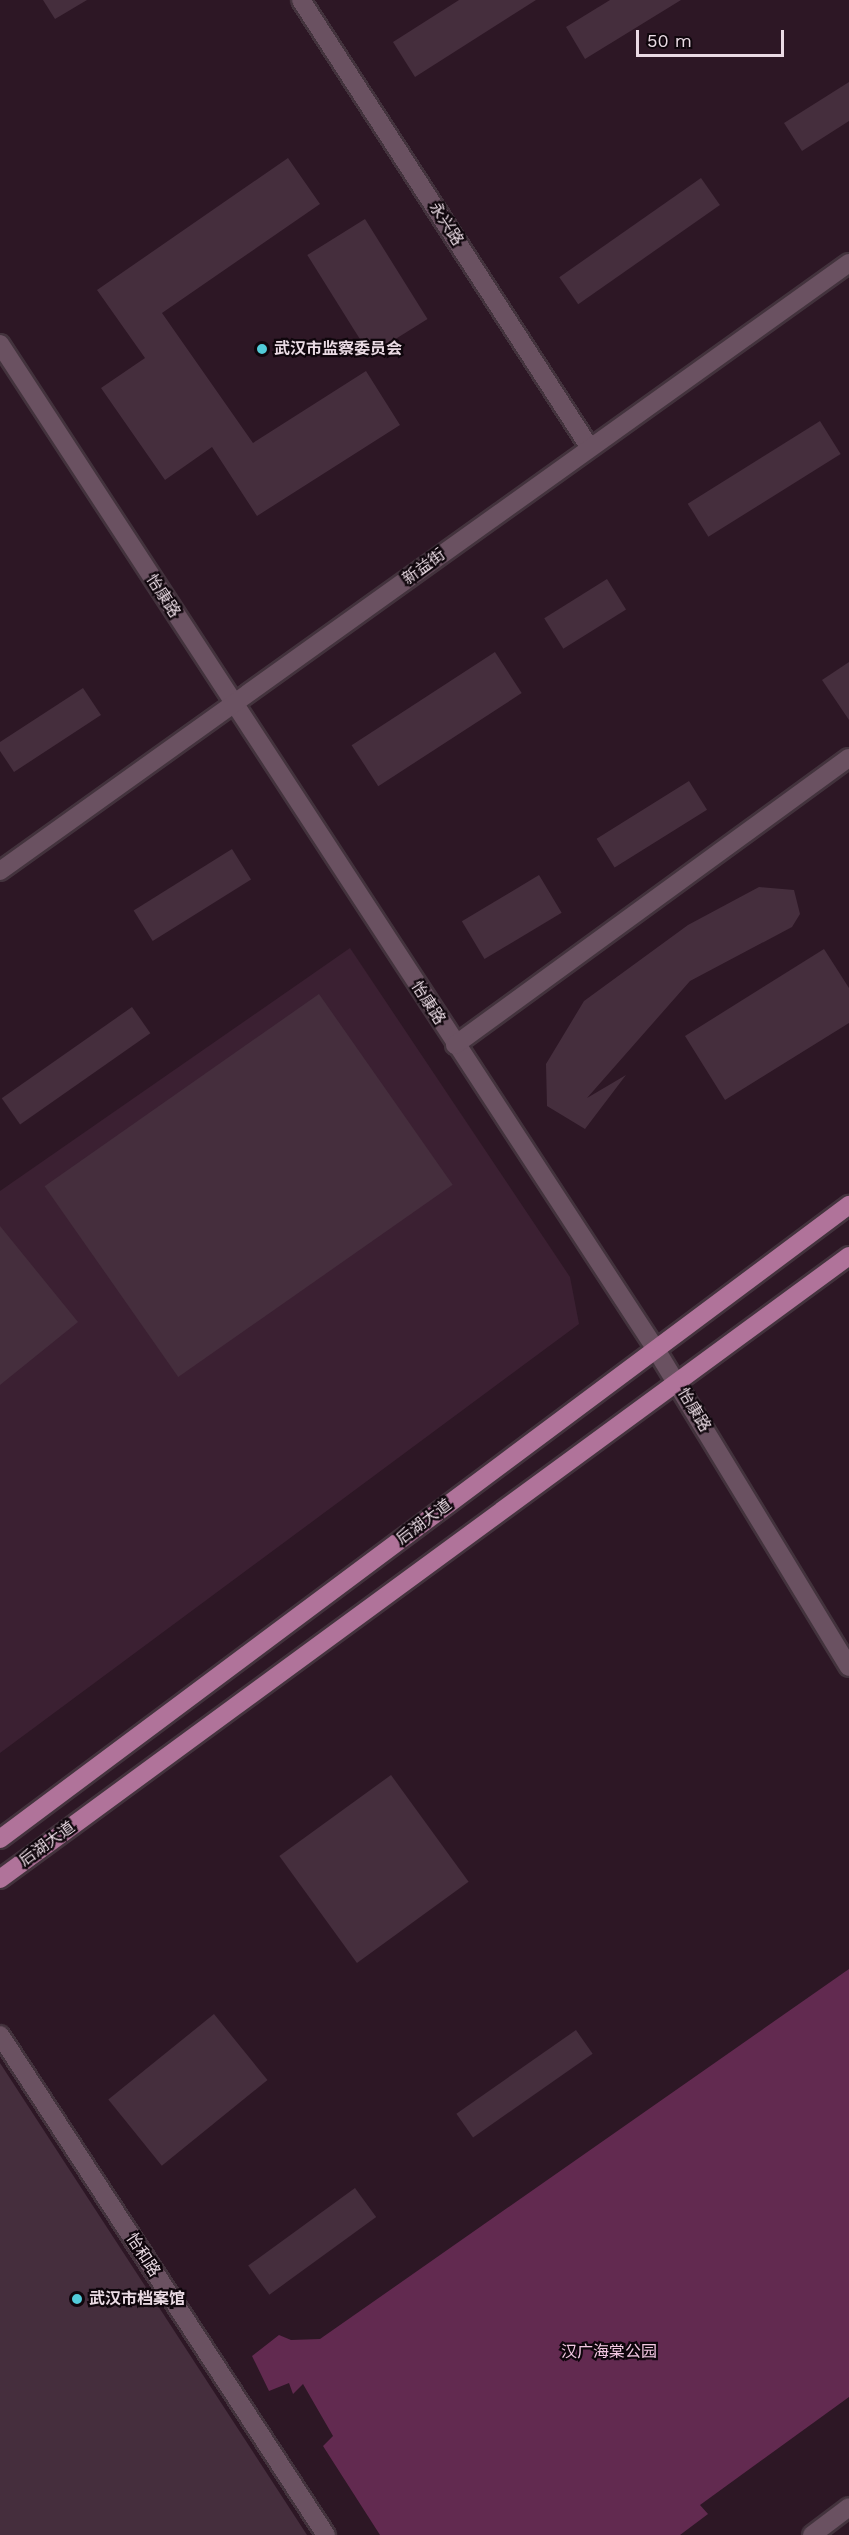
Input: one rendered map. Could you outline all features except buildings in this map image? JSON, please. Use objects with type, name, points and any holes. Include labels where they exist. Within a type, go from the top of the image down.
[{"type":"main road","name":"后湖大道","points":[[0,1839],[849,1205]]},
{"type":"main road","name":"后湖大道","points":[[0,1879],[849,1256]]},
{"type":"street","name":"永兴路","points":[[302,0],[590,448]]},
{"type":"street","name":"新益街","points":[[0,871],[849,263]]},
{"type":"street","name":"怡康路","points":[[0,344],[455,1045],[656,1348],[849,1667]]},
{"type":"street","points":[[455,1045],[849,758]]},
{"type":"street","name":"怡和路","points":[[0,2035],[326,2535]]},
{"type":"street","points":[[812,2535],[849,2507]]},
{"type":"shaded area","points":[[350,948],[570,1277],[579,1324],[0,1753],[0,1191]]},
{"type":"green space","name":"汉广海棠公园","points":[[849,1969],[849,2397],[700,2505],[708,2514],[680,2535],[380,2535],[323,2446],[333,2436],[303,2384],[293,2394],[289,2383],[269,2391],[252,2356],[279,2335],[291,2340],[320,2339]]},
{"type":"place","name":"武汉市监察委员会","points":[[262,349]]},
{"type":"place","name":"武汉市档案馆","points":[[77,2299]]}]
